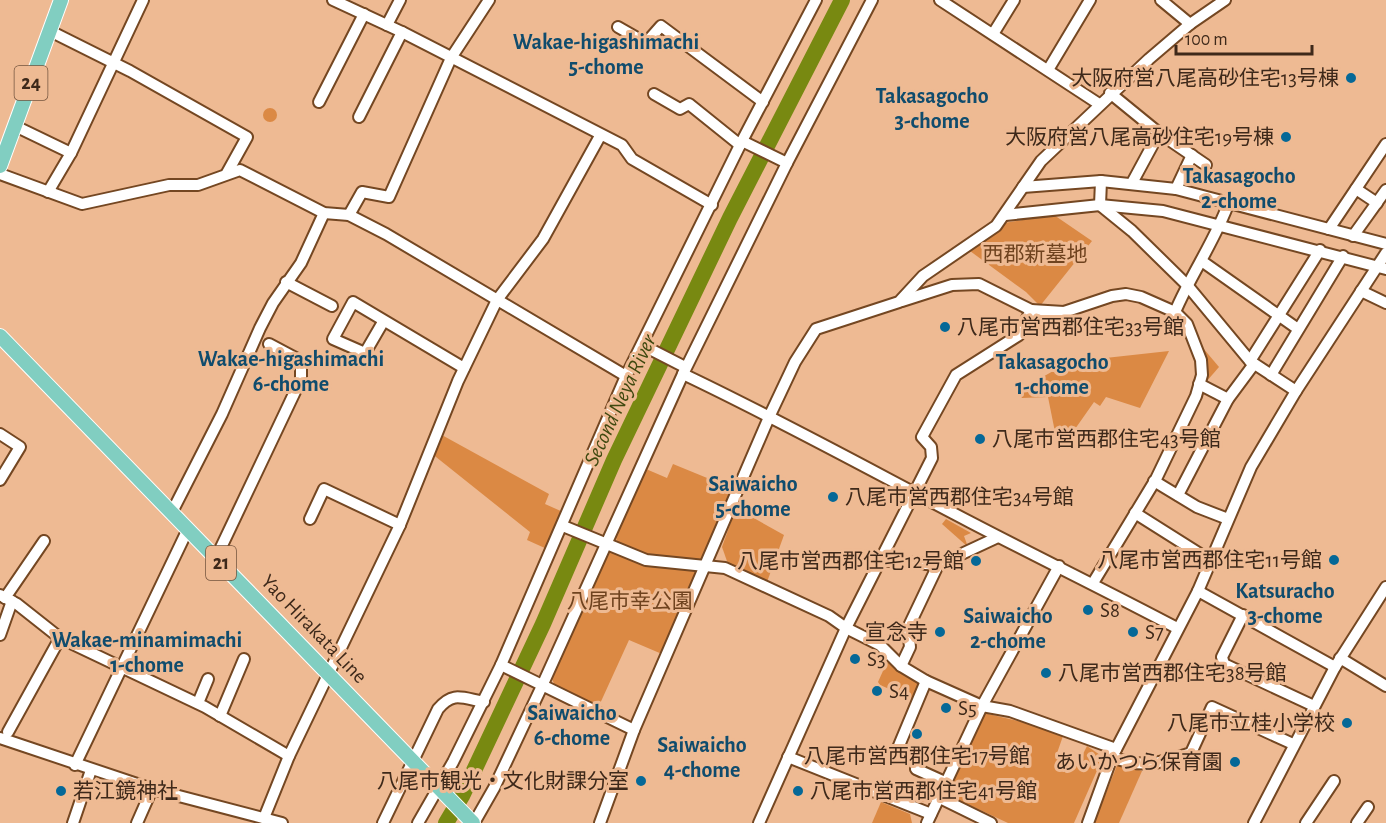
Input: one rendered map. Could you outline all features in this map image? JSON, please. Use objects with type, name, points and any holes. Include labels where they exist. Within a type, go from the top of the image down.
[{"type":"main road","name":"24","points":[[0,166],[61,0]]},
{"type":"main road","name":"Yao Hirakata Line","points":[[0,336],[472,822]]},
{"type":"street","points":[[48,192],[71,153],[143,0]]},
{"type":"street","points":[[333,0],[402,32],[622,146],[632,159],[712,205]]},
{"type":"street","points":[[387,25],[400,0]]},
{"type":"street","points":[[349,215],[362,192],[389,197],[451,58],[489,0]]},
{"type":"street","points":[[418,823],[440,789],[484,702],[563,526],[626,376],[741,143],[816,0]]},
{"type":"street","points":[[472,822],[494,788],[542,686],[684,370],[787,163],[872,0]]},
{"type":"street","points":[[940,0],[1099,104]]},
{"type":"street","points":[[993,34],[1014,0]]},
{"type":"street","points":[[1048,70],[1090,0]]},
{"type":"street","points":[[1161,0],[1190,24]]},
{"type":"street","points":[[899,302],[922,276],[996,226],[1041,160],[1110,93],[1190,24],[1225,0]]},
{"type":"street","points":[[320,102],[363,14]]},
{"type":"street","points":[[618,27],[646,43],[661,26],[763,102]]},
{"type":"street","points":[[50,31],[114,63],[247,137],[227,173]]},
{"type":"street","points":[[359,117],[402,32]]},
{"type":"street","points":[[1110,93],[1159,133],[1206,165]]},
{"type":"street","points":[[654,94],[680,110],[689,104],[741,143],[787,163]]},
{"type":"street","points":[[15,126],[71,153]]},
{"type":"street","points":[[1132,183],[1159,133]]},
{"type":"street","points":[[264,818],[289,756],[400,525],[464,368],[496,300],[543,239],[600,136]]},
{"type":"street","points":[[1329,229],[1386,144]]},
{"type":"street","points":[[1176,189],[1192,155]]},
{"type":"street","points":[[0,174],[82,204],[169,185],[198,185],[240,170],[324,213],[349,215],[386,234],[626,376]]},
{"type":"street","points":[[1023,186],[1101,181],[1176,189],[1386,244]]},
{"type":"street","points":[[1100,206],[1101,181]]},
{"type":"street","points":[[1356,189],[1377,203]]},
{"type":"street","points":[[1353,236],[1386,190]]},
{"type":"street","points":[[1175,312],[1186,285],[1203,262],[1229,202]]},
{"type":"street","points":[[1005,215],[1100,206],[1163,211],[1221,224],[1381,268]]},
{"type":"street","points":[[1100,206],[1132,231],[1186,285],[1252,363],[1296,391]]},
{"type":"street","points":[[172,512],[222,414],[260,328],[286,282],[301,263],[324,213]]},
{"type":"street","points":[[1178,495],[1228,399],[1320,250]]},
{"type":"street","points":[[1088,823],[1114,753],[1198,591],[1251,467],[1360,291],[1381,268],[1386,253]]},
{"type":"street","points":[[1271,375],[1342,256]]},
{"type":"street","points":[[1203,262],[1298,329]]},
{"type":"street","points":[[286,282],[332,306]]},
{"type":"street","points":[[600,823],[634,730],[708,565],[770,415],[795,362],[816,329],[952,285],[979,284],[1031,310],[1064,312],[1126,294],[1151,300],[1175,312],[1187,324],[1198,351],[1201,368],[1196,396],[1154,481],[1093,583]]},
{"type":"street","points":[[1360,291],[1386,303]]},
{"type":"street","points":[[383,322],[365,353],[333,339],[353,302],[383,322],[464,368]]},
{"type":"street","points":[[759,823],[846,628],[932,458],[931,447],[922,436],[956,375],[1019,335],[1031,310]]},
{"type":"street","points":[[216,558],[301,379],[301,362],[269,344]]},
{"type":"street","points":[[642,345],[684,370],[998,537],[1093,583],[1177,628]]},
{"type":"street","points":[[1199,384],[1228,399]]},
{"type":"street","points":[[0,434],[20,447],[1,481]]},
{"type":"street","points":[[1154,481],[1228,519]]},
{"type":"street","points":[[310,519],[324,489],[400,525]]},
{"type":"street","points":[[1135,513],[1211,561]]},
{"type":"street","points":[[563,526],[646,560],[725,568],[829,616],[846,628],[880,645],[901,666],[926,681],[982,706],[1010,711],[1114,753],[1127,763],[1148,766],[1191,753],[1212,707],[1293,744]]},
{"type":"street","points":[[75,765],[188,529]]},
{"type":"street","points":[[880,560],[938,565],[998,537]]},
{"type":"street","points":[[0,635],[6,598],[44,542]]},
{"type":"street","points":[[901,666],[910,646],[908,628],[938,565]]},
{"type":"street","points":[[788,757],[929,818],[982,706],[1059,566]]},
{"type":"street","points":[[1254,823],[1293,744],[1338,662],[1386,587]]},
{"type":"street","points":[[1198,591],[1386,686]]},
{"type":"street","points":[[6,598],[60,638],[198,703],[289,756]]},
{"type":"street","points":[[1243,615],[1222,657],[1224,664],[1314,706]]},
{"type":"street","points":[[4,735],[60,638]]},
{"type":"street","points":[[220,716],[244,659]]},
{"type":"street","points":[[501,665],[634,730]]},
{"type":"street","points":[[198,703],[208,679]]},
{"type":"street","points":[[926,681],[898,748],[920,759],[916,769],[947,783]]},
{"type":"street","points":[[384,823],[438,710],[447,699],[454,696],[484,702]]},
{"type":"street","points":[[0,723],[4,735],[19,744],[75,765],[152,789],[282,823]]},
{"type":"street","points":[[73,823],[91,770]]},
{"type":"street","points":[[1306,823],[1334,781]]},
{"type":"street","points":[[137,823],[152,789]]},
{"type":"street","points":[[940,798],[991,823]]},
{"type":"street","points":[[1357,823],[1368,807]]},
{"type":"green space","points":[[267,108],[273,108],[277,115],[273,122],[267,122],[263,118],[263,112]]},
{"type":"green space","name":"西郡新墓地","points":[[1054,215],[1092,241],[1040,306],[1026,292],[970,251],[1004,223]]},
{"type":"green space","points":[[1203,348],[1219,367],[1206,382],[1201,351]]},
{"type":"green space","points":[[1169,351],[1140,408],[1106,397],[1100,406],[1094,402],[1061,449],[1056,437],[1048,397],[1022,398],[1018,391],[1069,362]]},
{"type":"green space","points":[[440,434],[549,494],[545,504],[563,512],[547,549],[527,540],[530,532],[431,453]]},
{"type":"green space","points":[[673,464],[734,489],[709,555],[700,563],[646,556],[617,546],[616,536],[646,469],[667,478]]},
{"type":"green space","points":[[736,508],[784,535],[767,582],[728,564],[722,547]]},
{"type":"green space","points":[[946,519],[971,533],[964,536],[968,547],[942,524]]},
{"type":"green space","name":"八尾市幸公園","points":[[609,550],[698,569],[662,654],[629,640],[598,708],[555,686],[552,679]]},
{"type":"green space","points":[[887,662],[919,681],[921,687],[915,700],[880,685],[878,682]]},
{"type":"green space","points":[[984,713],[1031,724],[1063,736],[1056,756],[1077,766],[1087,746],[1103,757],[1074,823],[1008,823],[950,796],[952,785]]},
{"type":"green space","points":[[1118,763],[1142,771],[1119,823],[1094,823]]},
{"type":"green space","points":[[924,776],[935,780],[940,786],[935,797],[917,804],[911,801]]},
{"type":"green space","points":[[881,802],[910,814],[912,823],[872,823]]},
{"type":"waterway","name":"Second Neya River","points":[[446,823],[462,796],[543,624],[614,460],[730,218],[842,0]]},
{"type":"place","name":"大阪府営八尾高砂住宅13号棟","points":[[1351,78]]},
{"type":"place","name":"大阪府営八尾高砂住宅19号棟","points":[[1286,137]]},
{"type":"place","name":"八尾市営西郡住宅33号館","points":[[945,327]]},
{"type":"place","name":"八尾市営西郡住宅43号館","points":[[980,439]]},
{"type":"place","name":"八尾市営西郡住宅34号館","points":[[833,497]]},
{"type":"place","name":"八尾市営西郡住宅11号館","points":[[1334,560]]},
{"type":"place","name":"八尾市営西郡住宅12号館","points":[[976,561]]},
{"type":"place","name":"S8","points":[[1088,610]]},
{"type":"place","name":"宣念寺","points":[[940,632]]},
{"type":"place","name":"S7","points":[[1133,632]]},
{"type":"place","name":"S3","points":[[855,659]]},
{"type":"place","name":"八尾市営西郡住宅38号館","points":[[1046,673]]},
{"type":"place","name":"S4","points":[[877,691]]},
{"type":"place","name":"S5","points":[[946,708]]},
{"type":"place","name":"八尾市立桂小学校","points":[[1347,723]]},
{"type":"place","name":"八尾市営西郡住宅17号館","points":[[917,734]]},
{"type":"place","name":"あいかつら保育園","points":[[1235,762]]},
{"type":"place","name":"八尾市観光・文化財課分室","points":[[641,781]]},
{"type":"place","name":"若江鏡神社","points":[[61,791]]},
{"type":"place","name":"八尾市営西郡住宅41号館","points":[[798,791]]},
{"type":"district","name":"Wakae-higashimachi 5-chome","points":[[606,54]]},
{"type":"district","name":"Takasagocho 3-chome","points":[[932,108]]},
{"type":"district","name":"Takasagocho 2-chome","points":[[1239,188]]},
{"type":"district","name":"Wakae-higashimachi 6-chome","points":[[291,372]]},
{"type":"district","name":"Takasagocho 1-chome","points":[[1052,374]]},
{"type":"district","name":"Saiwaicho 5-chome","points":[[753,496]]},
{"type":"district","name":"Katsuracho 3-chome","points":[[1285,604]]},
{"type":"district","name":"Saiwaicho 2-chome","points":[[1008,628]]},
{"type":"district","name":"Wakae-minamimachi 1-chome","points":[[147,652]]},
{"type":"district","name":"Saiwaicho 6-chome","points":[[572,726]]},
{"type":"district","name":"Saiwaicho 4-chome","points":[[702,758]]}]
